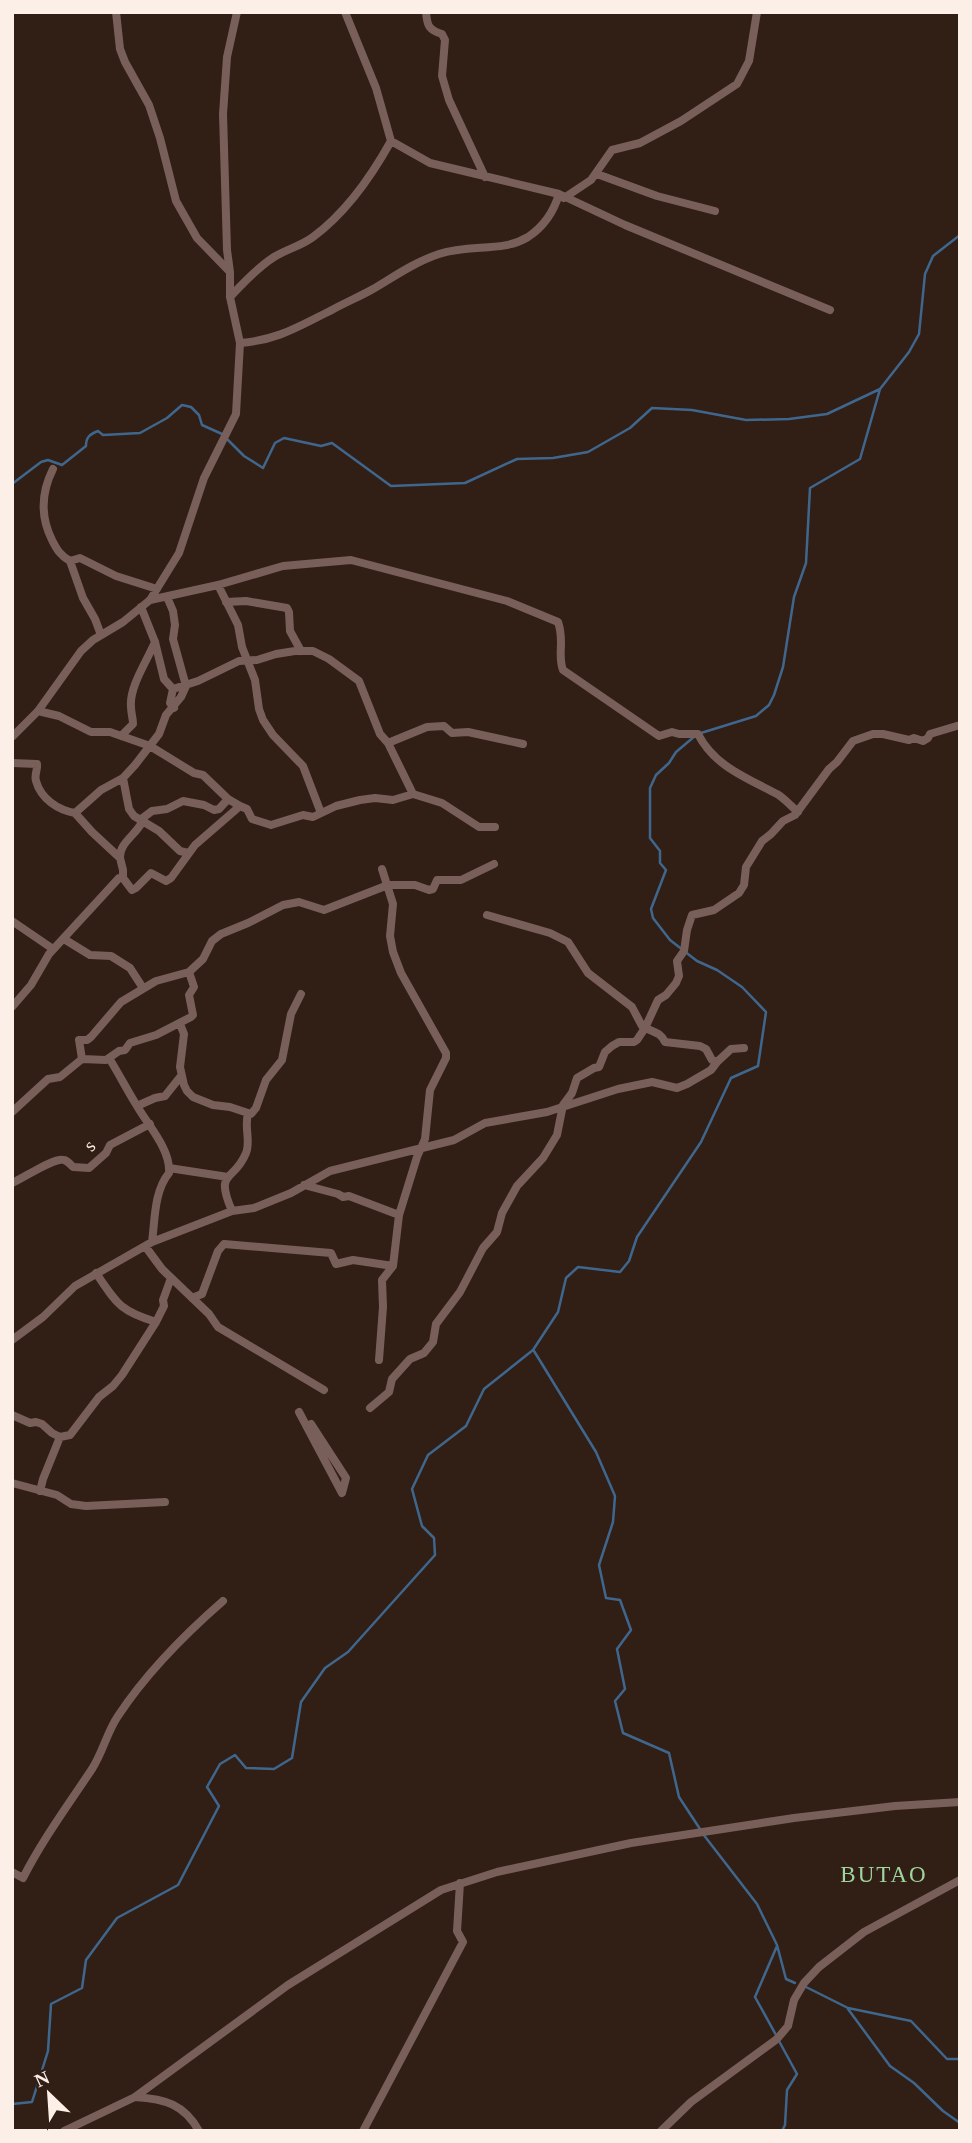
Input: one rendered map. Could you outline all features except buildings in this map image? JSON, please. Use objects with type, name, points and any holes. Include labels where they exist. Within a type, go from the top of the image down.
[{"type":"street","points":[[116,12],[120,49],[149,105],[176,201],[197,239],[230,272]]},
{"type":"street","points":[[12,737],[38,711],[81,651],[150,600],[179,553],[204,478],[236,414],[240,343],[230,297],[223,114],[227,57],[237,12]]},
{"type":"street","points":[[230,297],[275,256],[300,246],[336,218],[374,172],[391,141],[376,88],[345,12]]},
{"type":"street","points":[[426,12],[430,28],[433,32],[442,33],[445,40],[442,76],[449,100],[485,177]]},
{"type":"street","points":[[240,343],[277,337],[295,330],[372,290],[414,264],[439,254],[461,248],[513,244],[529,236],[541,226],[561,196],[597,174],[612,150],[640,143],[702,109],[737,84],[749,61],[757,12]]},
{"type":"street","points":[[391,141],[430,163],[561,196],[830,310]]},
{"type":"street","points":[[597,174],[657,196],[715,211]]},
{"type":"street","points":[[53,469],[42,510],[44,521],[60,555],[70,561],[83,598],[101,635]]},
{"type":"street","points":[[70,561],[79,558],[116,576],[157,589]]},
{"type":"street","points":[[150,600],[218,585],[283,566],[351,560],[507,601],[558,622],[562,633],[560,663],[563,670],[659,736],[672,732],[698,734],[721,763],[780,796],[798,811]]},
{"type":"street","points":[[218,585],[238,625],[246,659],[255,680],[263,720],[273,735],[303,766],[321,813]]},
{"type":"street","points":[[75,813],[101,790],[123,778],[135,765],[159,734],[166,715],[174,708],[186,685],[173,639],[173,611],[167,597]]},
{"type":"street","points":[[226,602],[246,601],[287,608],[290,631],[301,651]]},
{"type":"street","points":[[141,607],[155,642],[164,679],[173,689]]},
{"type":"street","points":[[121,736],[133,724],[130,706],[134,683],[155,642]]},
{"type":"street","points":[[173,689],[246,659],[257,660],[276,654],[313,651],[359,681],[380,734],[388,743],[413,794]]},
{"type":"street","points":[[173,689],[170,703],[174,708]]},
{"type":"street","points":[[38,711],[59,716],[91,732],[110,732],[150,746],[194,773],[203,775],[228,799],[247,809],[252,819],[271,825],[303,815],[313,817],[359,800],[393,800],[413,794],[442,803],[479,827],[495,827]]},
{"type":"street","points":[[370,1408],[389,1392],[392,1379],[410,1359],[424,1353],[433,1342],[436,1324],[460,1292],[483,1248],[497,1232],[502,1213],[517,1186],[543,1158],[557,1135],[563,1105],[572,1093],[577,1078],[599,1067],[605,1052],[619,1042],[634,1042],[645,1028],[657,1000],[671,990],[679,976],[677,961],[684,951],[692,915],[714,911],[739,893],[744,885],[746,867],[762,841],[798,811],[853,741],[864,736],[883,734],[923,740],[930,734],[960,725]]},
{"type":"street","points":[[388,743],[427,727],[444,726],[452,733],[468,732],[523,744]]},
{"type":"street","points":[[12,763],[37,764],[39,767],[36,780],[44,798],[66,811],[75,813],[120,858]]},
{"type":"street","points":[[123,778],[129,809],[134,816],[187,853]]},
{"type":"street","points":[[228,799],[219,809],[214,810],[183,801],[167,809],[152,811],[141,821],[138,831],[121,849],[123,878],[132,890],[153,872],[166,881],[171,878],[187,853],[240,806]]},
{"type":"street","points":[[82,1059],[79,1040],[92,1037],[121,1002],[143,988],[156,981],[189,972],[220,934],[283,905],[299,902],[324,910],[388,886],[415,885],[429,890],[433,889],[437,880],[461,880],[494,864]]},
{"type":"street","points":[[379,1360],[382,1280],[393,1266],[399,1215],[425,1139],[430,1090],[446,1058],[446,1053],[401,973],[393,952],[390,936],[393,904],[382,869]]},
{"type":"street","points":[[12,1007],[31,985],[53,949],[105,892],[123,878]]},
{"type":"street","points":[[486,915],[512,920],[568,942],[588,973],[632,1007],[642,1026],[657,1032],[665,1042],[700,1046],[717,1062]]},
{"type":"street","points":[[12,921],[53,949]]},
{"type":"street","points":[[64,939],[90,956],[111,956],[130,968],[143,988]]},
{"type":"street","points":[[12,1112],[48,1079],[60,1076],[82,1059],[106,1060],[125,1050],[130,1043],[148,1039],[180,1024],[192,1015],[189,995],[194,987],[189,972]]},
{"type":"street","points":[[180,1024],[184,1034],[180,1056],[181,1076],[192,1097],[248,1114],[254,1112],[266,1080],[282,1060],[291,1014],[301,994]]},
{"type":"street","points":[[12,1340],[43,1317],[75,1286],[148,1244],[232,1211],[254,1208],[291,1194],[330,1171],[454,1140],[485,1123],[547,1112],[563,1105],[652,1082],[677,1088],[711,1070],[731,1049],[744,1048]]},
{"type":"street","points":[[109,1058],[154,1129],[169,1168],[158,1193],[148,1244],[171,1278],[218,1326],[324,1391]]},
{"type":"street","points":[[137,1106],[165,1096],[181,1076]]},
{"type":"street","points":[[232,1211],[224,1183],[246,1153],[248,1114]]},
{"type":"street","name":"s","points":[[12,1183],[61,1160],[73,1167],[89,1168],[106,1153],[110,1145],[150,1124]]},
{"type":"street","points":[[169,1168],[228,1177]]},
{"type":"street","points":[[304,1185],[343,1197],[349,1196],[399,1215]]},
{"type":"street","points":[[192,1298],[202,1294],[218,1251],[225,1244],[331,1253],[336,1264],[353,1260],[393,1266]]},
{"type":"street","points":[[96,1273],[122,1309],[156,1322]]},
{"type":"street","points":[[12,1415],[30,1423],[42,1424],[60,1437],[70,1435],[99,1397],[113,1387],[156,1322],[164,1306],[163,1300],[171,1278]]},
{"type":"street","points":[[299,1412],[342,1493],[346,1478],[311,1424]]},
{"type":"street","points":[[40,1491],[60,1437]]},
{"type":"street","points":[[12,1483],[57,1495],[71,1504],[86,1506],[165,1502]]},
{"type":"street","points":[[12,1872],[23,1878],[62,1811],[94,1767],[117,1716],[185,1635],[223,1601]]},
{"type":"street","points":[[64,2131],[135,2097],[288,1985],[415,1905],[460,1883],[496,1871],[631,1843],[793,1818],[895,1806],[960,1802]]},
{"type":"street","points":[[661,2131],[691,2102],[778,2038],[788,2025],[794,2000],[804,1983],[819,1967],[864,1932],[960,1880]]},
{"type":"street","points":[[363,2131],[463,1942],[457,1931],[460,1883]]},
{"type":"street","points":[[135,2097],[152,2098],[179,2106],[187,2112],[199,2131]]},
{"type":"waterway","points":[[701,733],[756,716],[769,705],[783,667],[794,597],[806,563],[810,488],[860,459],[880,389],[909,352],[919,334],[925,274],[933,256],[960,235]]},
{"type":"waterway","points":[[12,484],[41,462],[48,460],[62,465],[86,446],[88,438],[95,432],[103,435],[140,433],[167,418],[182,405],[191,407],[199,415],[202,425],[222,434],[244,456],[263,468],[275,443],[284,438],[321,446],[332,443],[391,486],[465,483],[517,459],[553,458],[588,452],[630,428],[652,408],[692,410],[746,420],[789,419],[827,414],[880,389]]},
{"type":"waterway","points":[[12,2104],[32,2102],[48,2051],[51,2004],[82,1988],[86,1960],[117,1918],[178,1885],[219,1806],[207,1787],[220,1764],[235,1755],[246,1768],[274,1769],[292,1758],[301,1702],[325,1668],[348,1652],[435,1555],[434,1538],[422,1526],[412,1489],[428,1455],[466,1426],[484,1389],[533,1350],[558,1312],[566,1278],[578,1267],[620,1272],[629,1261],[637,1237],[701,1142],[731,1078],[758,1066],[766,1012],[742,987],[717,970],[697,961],[670,940],[653,918],[651,909],[666,870],[660,863],[660,851],[650,838],[650,788],[656,775],[676,752],[695,736]]},
{"type":"waterway","points":[[534,1351],[596,1452],[615,1496],[613,1522],[599,1565],[606,1598],[620,1600],[631,1630],[617,1649],[625,1689],[615,1701],[623,1733],[669,1753],[679,1797],[700,1829]]},
{"type":"waterway","points":[[703,1834],[757,1904],[777,1945],[786,1979],[795,1983]]},
{"type":"waterway","points":[[776,2035],[755,1997],[777,1946]]},
{"type":"waterway","points":[[806,1987],[848,2008],[911,2021],[947,2059],[960,2059]]},
{"type":"waterway","points":[[848,2009],[890,2066],[960,2123]]},
{"type":"waterway","points":[[779,2041],[797,2074],[787,2090],[785,2125],[782,2131]]},
{"type":"district","name":"BUTAO","points":[[884,1874]]}]
